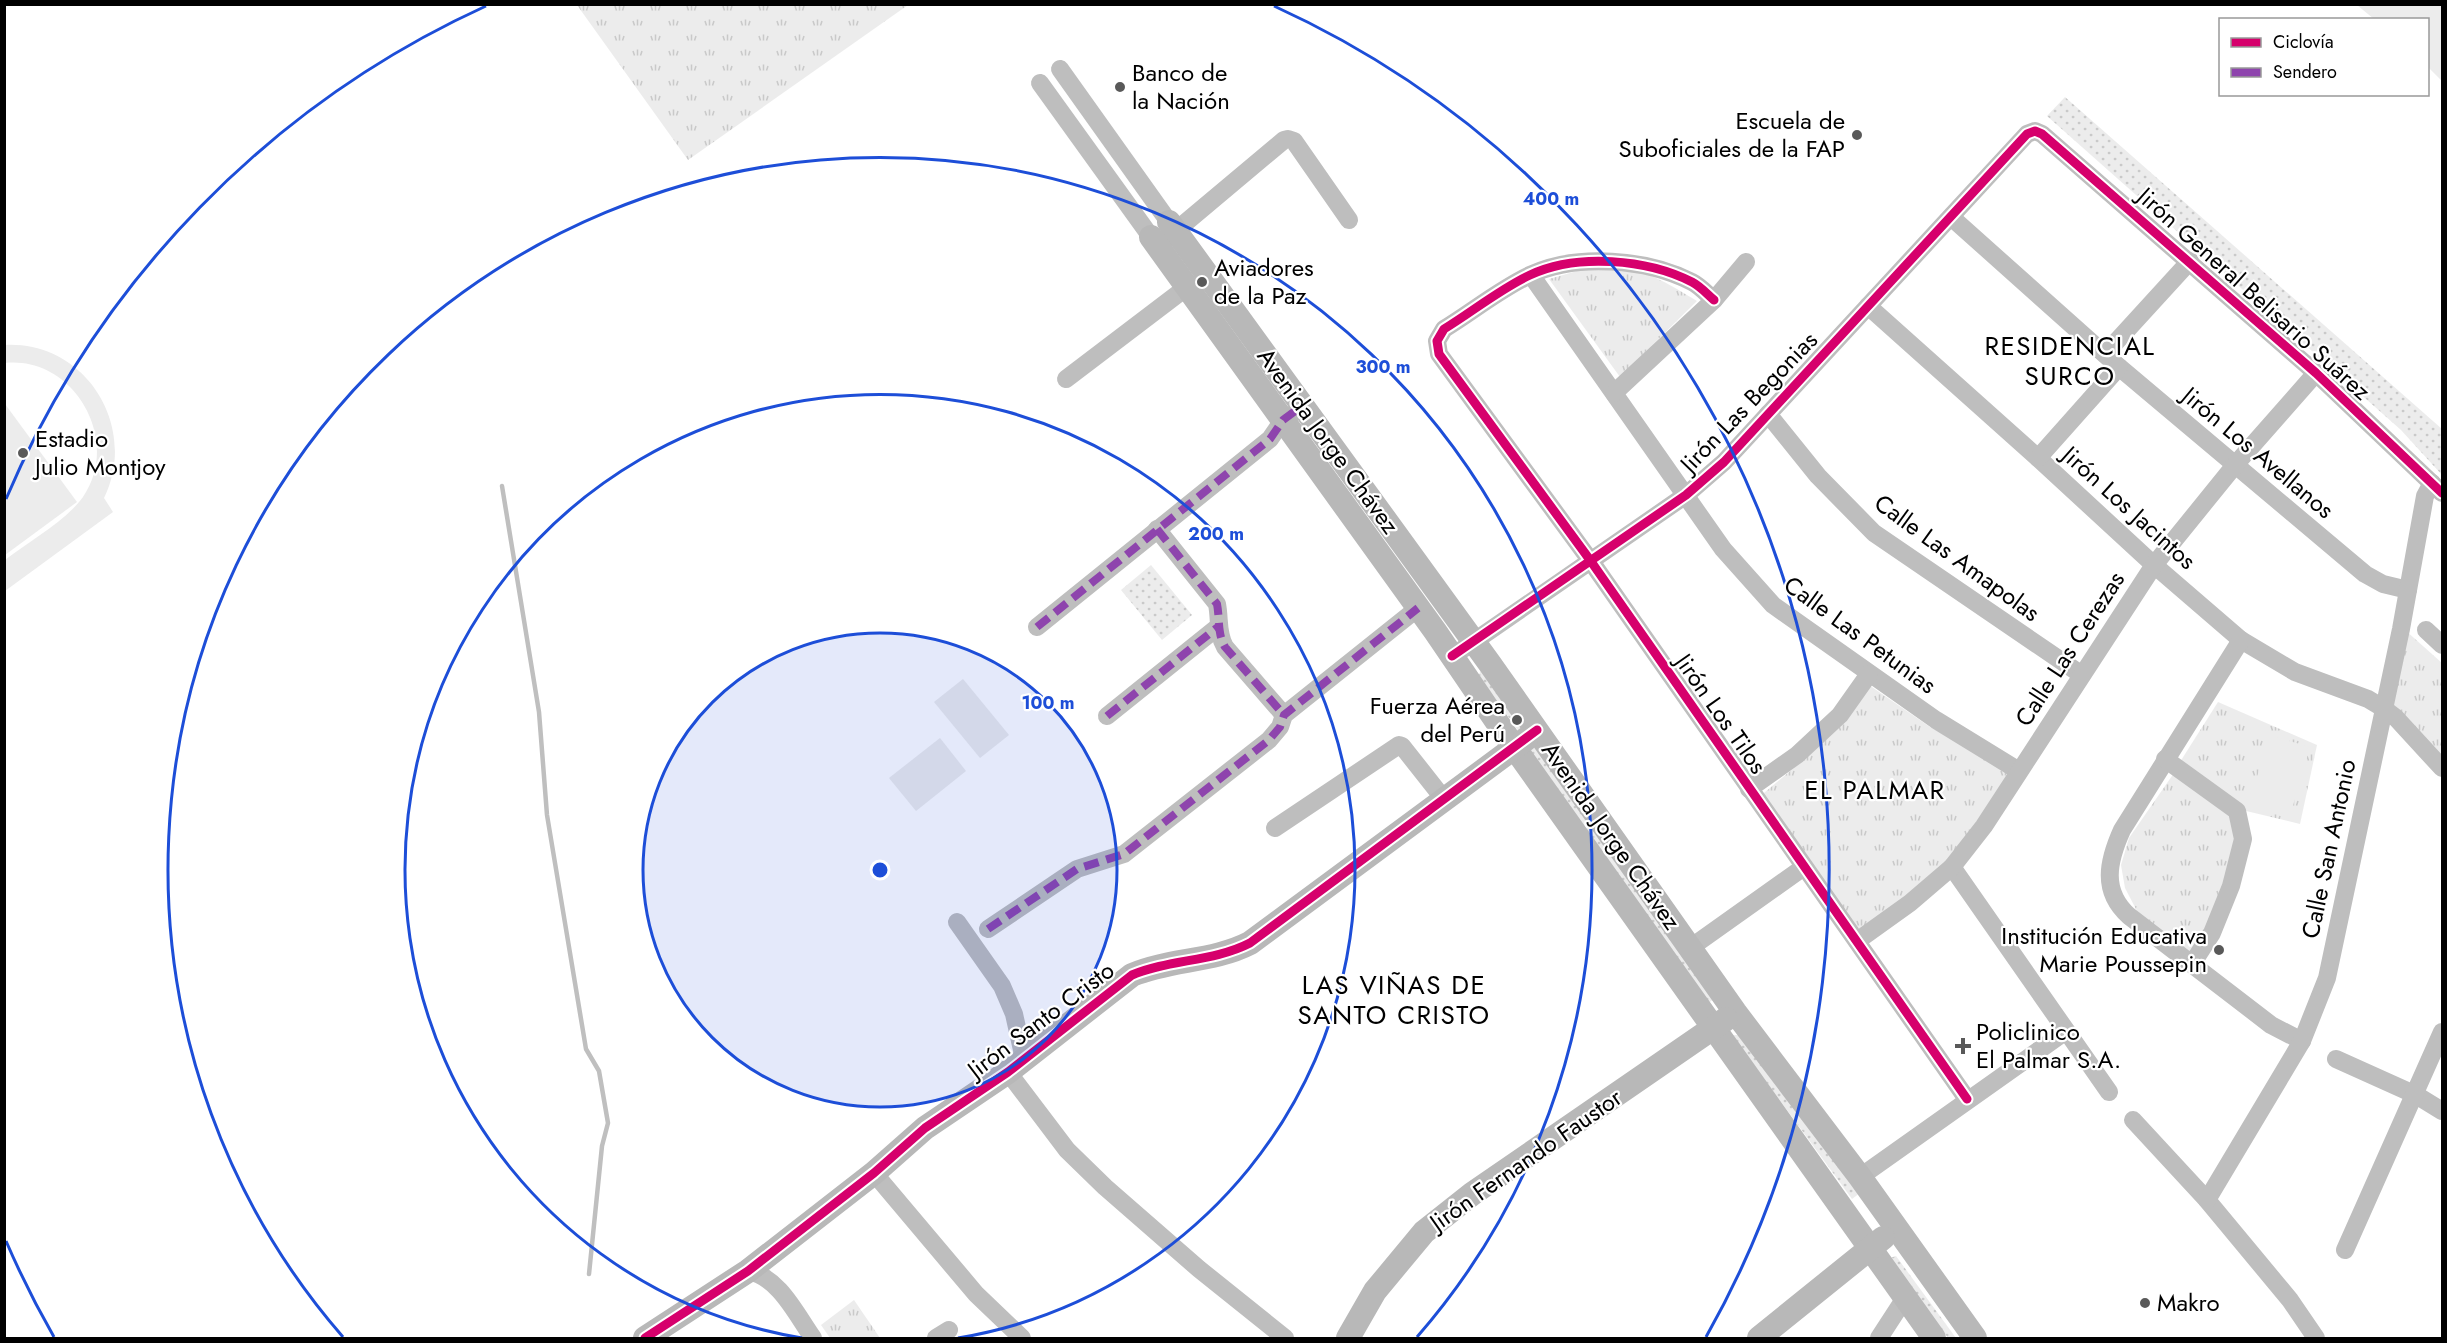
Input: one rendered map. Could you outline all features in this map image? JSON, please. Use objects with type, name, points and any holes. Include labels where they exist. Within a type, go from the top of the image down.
[{"type":"main road","name":"Avenida Jorge Chávez","points":[[1164,234],[1200,292],[1292,413],[1474,642],[1735,1012],[1860,1177],[1975,1338]]},
{"type":"main road","name":"Avenida Jorge Chávez","points":[[1292,413],[1418,608],[1514,747],[1934,1338]]},
{"type":"main road","name":"Jirón Santo Cristo","points":[[645,1338],[748,1270],[874,1173],[925,1128],[1016,1065],[1132,975],[1151,967],[1235,951],[1250,943],[1537,730]]},
{"type":"main road","name":"Jirón Fernando Faustor","points":[[1348,1338],[1375,1291],[1424,1232],[1472,1194],[1735,1012]]},
{"type":"main road","points":[[1759,1338],[1871,1250],[1895,1226]]},
{"type":"street","name":"Avenida Jorge Chávez","points":[[1060,69],[1164,234]]},
{"type":"street","name":"Avenida Jorge Chávez","points":[[1040,82],[1164,234]]},
{"type":"street","name":"Jirón Las Begonias","points":[[1452,656],[1686,495],[1724,462],[2027,134],[2034,131]]},
{"type":"street","name":"Jirón General Belisario Suárez","points":[[2034,131],[2042,134],[2190,261],[2406,456],[2437,488]]},
{"type":"street","points":[[1164,234],[1288,139],[1294,141],[1350,220]]},
{"type":"street","name":"Jirón Los Avellanos","points":[[1951,217],[2119,367],[2365,574],[2383,584],[2408,590]]},
{"type":"street","points":[[1531,275],[1573,262],[1613,261],[1655,269],[1693,283],[1713,300]]},
{"type":"street","points":[[2105,354],[2190,261]]},
{"type":"street","points":[[1614,393],[1713,300],[1746,262]]},
{"type":"street","name":"Jirón Los Tilos","points":[[1531,275],[1444,329],[1437,341],[1439,354],[1590,560],[1967,1099]]},
{"type":"street","name":"Calle Las Petunias","points":[[1531,275],[1723,549],[1773,605],[1936,720],[2019,771]]},
{"type":"street","points":[[1066,379],[1200,292]]},
{"type":"street","name":"Jirón Los Jacintos","points":[[1868,306],[2038,458],[2154,566],[2241,640],[2295,672],[2368,699],[2383,708],[2396,718],[2442,768]]},
{"type":"street","points":[[2038,458],[2119,367]]},
{"type":"street","name":"Calle Las Cerezas","points":[[1857,941],[1910,903],[1952,867],[1984,826],[2154,566],[2235,465],[2316,374]]},
{"type":"street","points":[[1037,627],[1270,439],[1292,413]]},
{"type":"street","name":"Calle Las Amapolas","points":[[1768,414],[1818,476],[1874,534],[2082,675]]},
{"type":"street","name":"Calle San Antonio","points":[[2206,1200],[2302,1041],[2327,978],[2408,590],[2425,496],[2437,488]]},
{"type":"street","points":[[1157,529],[1217,604],[1219,636],[1225,647],[1284,715]]},
{"type":"street","points":[[988,929],[1077,869],[1124,854],[1269,740],[1280,727],[1284,715],[1418,608]]},
{"type":"street","points":[[1107,716],[1219,627]]},
{"type":"street","points":[[2426,630],[2442,645]]},
{"type":"street","points":[[2241,640],[2122,830],[2114,847],[2109,869],[2110,887],[2122,910],[2271,1025],[2302,1041]]},
{"type":"street","points":[[1749,789],[1797,755],[1840,715],[1869,674]]},
{"type":"street","points":[[1275,828],[1399,746],[1402,746],[1443,798]]},
{"type":"street","points":[[2165,759],[2237,812],[2243,839],[2231,886],[2212,933],[2192,964]]},
{"type":"street","points":[[1690,948],[1804,867]]},
{"type":"street","points":[[1952,867],[2109,1092]]},
{"type":"street","points":[[957,922],[1002,986],[1014,1014],[1016,1065],[1067,1150],[1105,1187],[1199,1269],[1285,1338]]},
{"type":"street","points":[[1860,1177],[2066,1031]]},
{"type":"street","points":[[2345,1250],[2416,1095],[2442,1032]]},
{"type":"street","points":[[2336,1059],[2416,1095],[2442,1111]]},
{"type":"street","points":[[2133,1120],[2206,1200],[2290,1300],[2316,1338]]},
{"type":"street","points":[[874,1173],[976,1294],[1022,1338]]},
{"type":"street","points":[[748,1270],[761,1273],[771,1281],[813,1338]]},
{"type":"street","points":[[1879,1338],[1905,1298]]},
{"type":"green space","points":[[577,5],[908,5],[688,160]]},
{"type":"green space","points":[[2357,5],[2442,5],[2442,81],[2429,68],[2429,18],[2373,18]]},
{"type":"green space","points":[[2065,97],[2442,429],[2442,475],[2401,430],[2047,116]]},
{"type":"green space","points":[[1591,267],[1620,267],[1640,272],[1660,280],[1697,301],[1620,377],[1549,279]]},
{"type":"green space","points":[[5,345],[34,348],[60,357],[81,373],[98,393],[109,417],[115,444],[113,471],[104,498],[113,512],[5,591],[5,560],[57,523],[76,506],[94,475],[97,451],[94,428],[84,406],[70,387],[52,373],[30,364],[5,363]]},
{"type":"green space","name":"Estadio Julio Montjoy","points":[[5,404],[77,502],[4,555]]},
{"type":"green space","points":[[1151,565],[1192,615],[1162,640],[1121,590]]},
{"type":"green space","points":[[2405,630],[2442,663],[2442,763],[2392,710]]},
{"type":"green space","points":[[1483,664],[1526,727],[1519,732],[1479,675]]},
{"type":"green space","points":[[963,679],[1009,735],[980,758],[934,702]]},
{"type":"green space","points":[[1869,685],[1930,727],[2011,772],[1980,824],[1940,872],[1862,928],[1854,928],[1758,798],[1808,756]]},
{"type":"green space","points":[[2218,702],[2317,745],[2300,824],[2242,810],[2180,762]]},
{"type":"green space","points":[[2269,735],[2310,747],[2290,816],[2249,805]]},
{"type":"green space","points":[[940,738],[966,771],[916,811],[889,778]]},
{"type":"green space","points":[[1535,744],[1716,998],[1708,1003],[1528,749]]},
{"type":"green space","points":[[2174,773],[2229,811],[2236,836],[2213,921],[2189,956],[2138,913],[2125,888],[2121,865],[2129,838]]},
{"type":"green space","points":[[1732,1035],[1746,1035],[1861,1192],[1852,1199]]},
{"type":"green space","points":[[1896,1256],[1956,1338],[1948,1338],[1890,1258]]},
{"type":"green space","points":[[854,1300],[880,1338],[830,1338],[821,1325]]},
{"type":"waterway","points":[[502,486],[539,712],[547,815],[586,1049],[599,1071],[608,1123],[602,1146],[589,1274]]},
{"type":"marked path","points":[[1037,627],[1270,439],[1283,420],[1302,406]]},
{"type":"marked path","points":[[1157,529],[1217,604],[1222,642],[1225,647],[1284,715]]},
{"type":"marked path","points":[[988,929],[1077,869],[1124,854],[1269,740],[1280,727],[1284,715],[1418,608]]},
{"type":"marked path","points":[[1107,716],[1219,626]]},
{"type":"cycle path","points":[[1452,656],[1686,495],[1724,462],[2027,134],[2035,131],[2042,134],[2316,373],[2442,493]]},
{"type":"cycle path","points":[[1714,300],[1692,282],[1654,268],[1612,262],[1590,261],[1569,264],[1530,275],[1444,329],[1437,341],[1439,354],[1590,560],[1967,1099]]},
{"type":"cycle path","points":[[645,1338],[748,1271],[874,1173],[925,1128],[1008,1072],[1132,975],[1161,966],[1221,954],[1250,943],[1537,730]]},
{"type":"place","name":"Banco de la Nación","points":[[1120,87]]},
{"type":"place","name":"Escuela de Suboficiales de la FAP","points":[[1857,135]]},
{"type":"place","name":"Aviadores de la Paz","points":[[1202,282]]},
{"type":"place","name":"Estadio Julio Montjoy","points":[[23,453]]},
{"type":"place","name":"Fuerza Aérea del Perú","points":[[1517,720]]},
{"type":"place","name":"Institución Educativa Marie Poussepin","points":[[2219,950]]},
{"type":"place","name":"Policlinico El Palmar S.A.","points":[[1963,1046]]},
{"type":"place","name":"Makro","points":[[2145,1303]]},
{"type":"district","name":"RESIDENCIAL SURCO","points":[[2070,361]]},
{"type":"district","name":"EL PALMAR","points":[[1875,790]]},
{"type":"district","name":"LAS VIÑAS DE SANTO CRISTO","points":[[1394,1000]]}]
